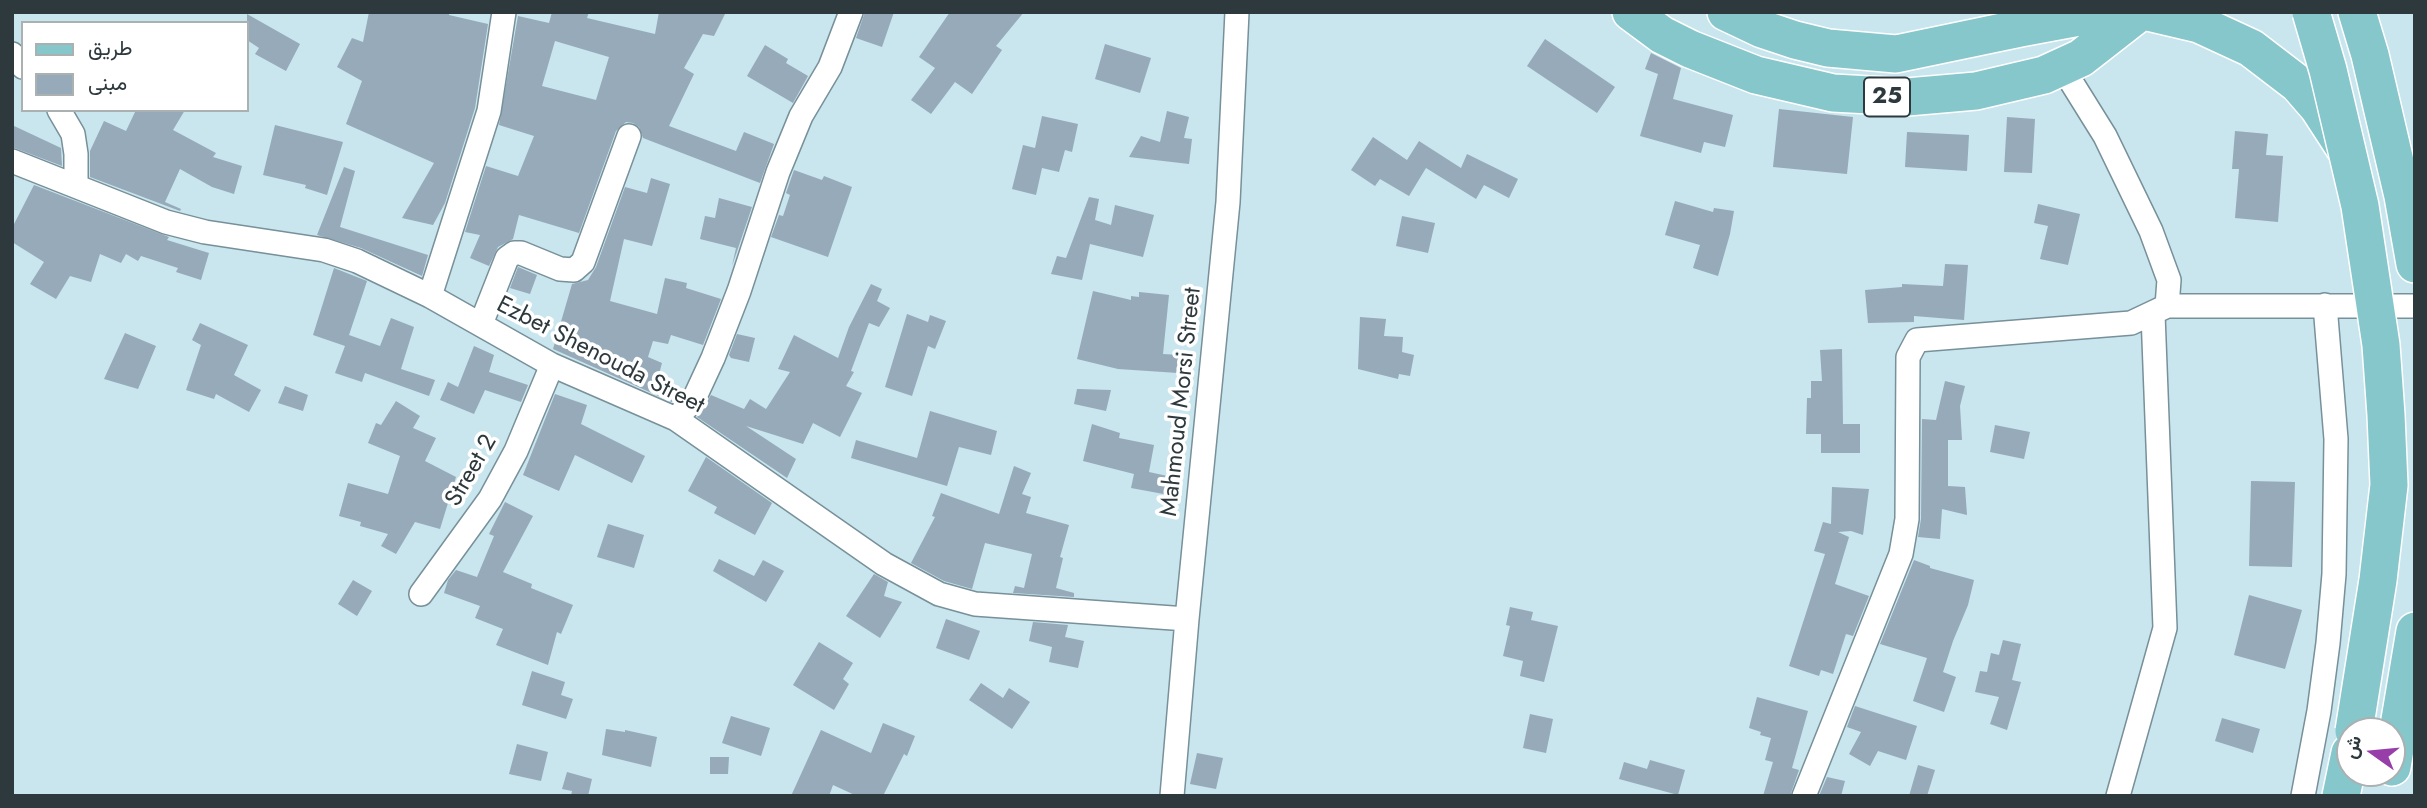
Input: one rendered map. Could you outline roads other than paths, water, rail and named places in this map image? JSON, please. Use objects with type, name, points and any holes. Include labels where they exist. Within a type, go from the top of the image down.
[{"type":"main road","name":"25","points":[[1631,12],[1662,34],[1718,62],[1769,79],[1833,93],[1884,97],[1942,96],[2044,75],[2081,58],[2140,12]]},
{"type":"main road","points":[[1726,12],[1762,29],[1817,45],[1862,53],[1896,54],[2106,12]]},
{"type":"main road","points":[[2148,12],[2199,24],[2225,34],[2275,65],[2318,107],[2350,156]]},
{"type":"main road","points":[[2311,12],[2361,206],[2381,345],[2389,485],[2378,580],[2356,717]]},
{"type":"main road","points":[[2358,14],[2403,196],[2415,264]]},
{"type":"main road","points":[[2400,717],[2415,631]]},
{"type":"street","points":[[430,296],[489,111],[504,12]]},
{"type":"street","points":[[676,419],[694,399],[713,358],[739,291],[778,172],[801,116],[830,67],[851,12]]},
{"type":"street","name":"Mahmoud Morsi Street","points":[[1172,796],[1228,202],[1239,13]]},
{"type":"street","points":[[2062,67],[2105,136],[2151,231],[2169,280],[2160,310],[2165,628],[2118,796]]},
{"type":"street","points":[[60,112],[73,134],[76,185]]},
{"type":"street","points":[[481,324],[507,257],[521,253],[560,269],[574,270],[583,262],[629,136]]},
{"type":"street","name":"Ezbet Shenouda Street","points":[[12,161],[185,228],[340,254],[430,296],[552,365],[676,419],[884,564],[939,594],[975,604],[1187,620]]},
{"type":"street","points":[[2303,796],[2319,711],[2334,574],[2336,439],[2325,305]]},
{"type":"street","points":[[1804,796],[1901,554],[1907,519],[1908,357],[1917,340],[2132,323],[2160,310],[2325,305],[2415,306]]},
{"type":"street","name":"Street 2","points":[[421,594],[490,499],[516,451],[552,365]]}]
